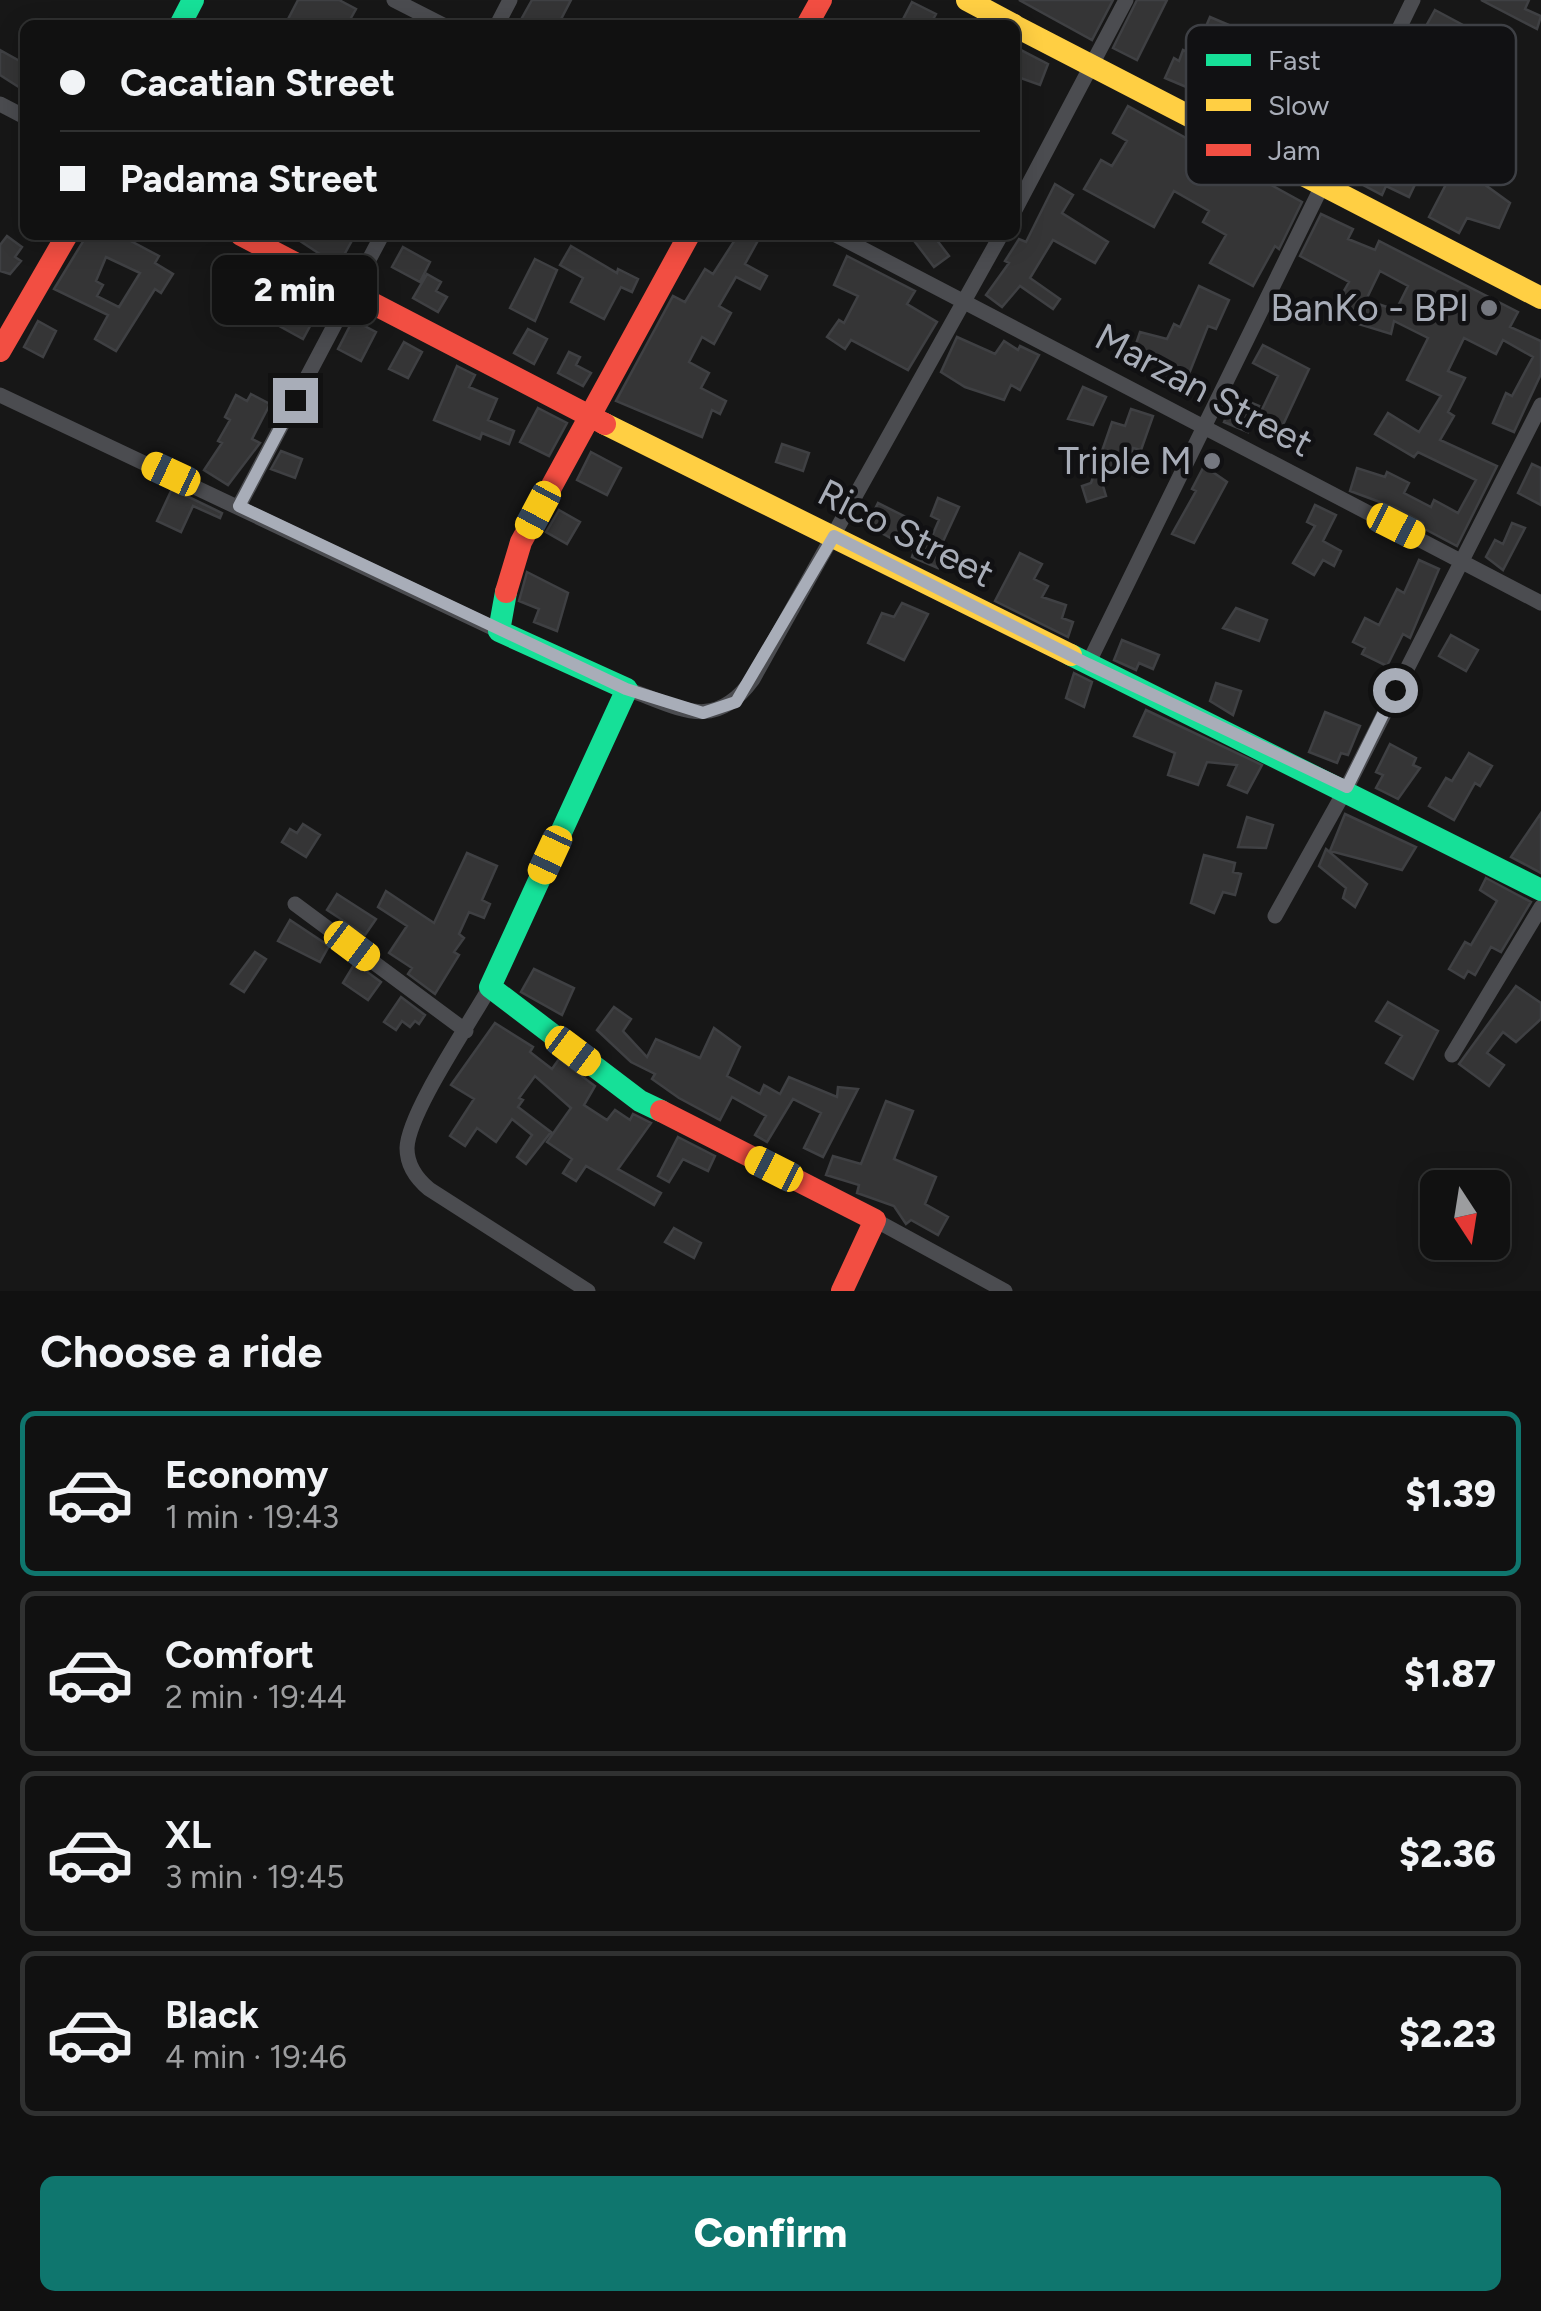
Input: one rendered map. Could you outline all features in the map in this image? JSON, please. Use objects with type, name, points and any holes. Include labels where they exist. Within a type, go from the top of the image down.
[{"type":"main road","points":[[967,0],[1005,20]]},
{"type":"main road","points":[[1020,28],[1186,116]]},
{"type":"main road","points":[[1319,185],[1541,298]]},
{"type":"main road","points":[[0,351],[63,240]]},
{"type":"main road","name":"Rico Street","points":[[251,240],[589,416],[1088,664],[1347,787],[1541,890]]},
{"type":"main road","points":[[686,240],[521,542],[507,582],[499,631],[626,689],[490,987],[640,1101],[875,1220],[842,1291]]},
{"type":"street","points":[[394,0],[433,20]]},
{"type":"street","points":[[1020,201],[1094,68],[1126,0]]},
{"type":"street","points":[[1401,25],[1413,0]]},
{"type":"street","points":[[1088,664],[1326,185]]},
{"type":"street","points":[[239,506],[379,240]]},
{"type":"street","name":"Marzan Street","points":[[846,240],[1541,604]]},
{"type":"street","points":[[626,689],[703,713],[736,702],[834,536],[998,240]]},
{"type":"street","points":[[0,395],[499,631]]},
{"type":"street","points":[[1275,916],[1347,787],[1541,405]]},
{"type":"street","points":[[294,904],[466,1031]]},
{"type":"street","points":[[1452,1055],[1541,907]]},
{"type":"street","points":[[490,987],[414,1122],[408,1147],[411,1166],[429,1188],[588,1291]]},
{"type":"street","points":[[875,1220],[1005,1291]]},
{"type":"building","points":[[298,0],[339,0],[356,9],[350,20],[288,20]]},
{"type":"building","points":[[532,0],[571,0],[561,20],[521,20]]},
{"type":"building","points":[[1019,0],[1113,0],[1092,40]]},
{"type":"building","points":[[1137,0],[1167,0],[1137,60],[1113,48]]},
{"type":"building","points":[[1481,0],[1529,0],[1525,9],[1541,16],[1537,29]]},
{"type":"building","points":[[912,2],[936,14],[933,20],[903,20]]},
{"type":"building","points":[[1435,10],[1463,25],[1427,25]]},
{"type":"building","points":[[1210,17],[1229,25],[1207,25]]},
{"type":"building","points":[[0,50],[20,61],[20,88],[0,75]]},
{"type":"building","points":[[1020,50],[1048,64],[1040,85],[1020,78]]},
{"type":"building","points":[[1183,50],[1186,87],[1165,78],[1174,58],[1179,61]]},
{"type":"building","points":[[1128,106],[1186,138],[1186,185],[1271,185],[1302,202],[1279,249],[1275,246],[1253,286],[1210,263],[1226,235],[1203,222],[1209,211],[1174,191],[1154,227],[1084,189],[1101,160],[1112,166],[1127,141],[1113,133]]},
{"type":"building","points":[[1055,184],[1073,195],[1062,213],[1108,242],[1095,263],[1053,240],[1030,278],[1060,299],[1053,309],[1020,286],[1002,307],[986,295],[1009,263],[1005,261],[1018,240],[1026,242]]},
{"type":"building","points":[[1363,185],[1415,185],[1409,197],[1386,186],[1382,195]]},
{"type":"building","points":[[1446,185],[1485,185],[1510,203],[1499,228],[1467,218],[1459,233],[1429,217]]},
{"type":"building","points":[[1321,214],[1353,229],[1348,239],[1375,250],[1379,241],[1518,312],[1510,327],[1541,341],[1541,374],[1514,432],[1493,423],[1506,393],[1512,396],[1533,357],[1503,340],[1496,354],[1464,338],[1448,371],[1465,378],[1448,412],[1454,416],[1440,440],[1497,466],[1457,546],[1396,508],[1350,491],[1357,468],[1385,477],[1387,472],[1409,483],[1404,493],[1431,507],[1434,500],[1458,513],[1476,480],[1418,452],[1414,457],[1375,434],[1388,413],[1419,432],[1441,396],[1407,380],[1428,338],[1394,321],[1391,334],[1352,322],[1355,313],[1337,303],[1349,282],[1300,256]],"holes":[[[1380,271],[1408,286],[1396,310],[1366,300]]]},
{"type":"building","points":[[7,236],[22,247],[15,257],[21,261],[10,274],[0,271],[0,245]]},
{"type":"building","points":[[84,240],[129,240],[159,256],[155,263],[173,274],[161,293],[155,289],[116,351],[95,339],[108,315],[54,289]],"holes":[[[106,257],[140,273],[119,307],[97,296],[103,285],[96,281]]]},
{"type":"building","points":[[299,240],[352,240],[338,266]]},
{"type":"building","points":[[735,240],[758,240],[745,264],[767,276],[760,289],[736,277],[719,306],[731,313],[714,344],[702,337],[689,362],[709,373],[701,388],[726,401],[720,414],[712,410],[702,437],[616,401],[673,296],[685,302],[705,269],[713,274]]},
{"type":"building","points":[[937,240],[949,256],[934,267],[915,242]]},
{"type":"building","points":[[571,246],[617,273],[618,269],[638,279],[632,292],[621,287],[604,319],[571,302],[583,278],[560,265]]},
{"type":"building","points":[[403,247],[430,262],[420,282],[392,267]]},
{"type":"building","points":[[847,256],[915,291],[907,304],[937,322],[908,370],[851,340],[845,349],[827,337],[839,320],[844,323],[858,296],[834,285]]},
{"type":"building","points":[[535,259],[557,270],[535,321],[510,308]]},
{"type":"building","points":[[427,274],[441,282],[436,291],[447,297],[438,312],[413,298]]},
{"type":"building","points":[[1199,286],[1229,300],[1216,329],[1208,326],[1183,389],[1156,379],[1164,359],[1134,350],[1140,332],[1167,339],[1174,324],[1180,327]]},
{"type":"building","points":[[289,289],[321,306],[303,339],[272,322]]},
{"type":"building","points":[[353,320],[376,332],[361,361],[338,349]]},
{"type":"building","points":[[38,321],[56,331],[43,357],[24,347]]},
{"type":"building","points":[[528,329],[547,339],[534,364],[514,353]]},
{"type":"building","points":[[957,337],[995,354],[1004,341],[1018,350],[1020,346],[1039,355],[1020,390],[1011,385],[1004,400],[965,387],[941,372]]},
{"type":"building","points":[[404,342],[422,352],[408,378],[389,369]]},
{"type":"building","points":[[1263,345],[1309,369],[1282,427],[1259,416],[1278,376],[1253,363]]},
{"type":"building","points":[[569,352],[580,357],[576,365],[591,373],[583,386],[558,373]]},
{"type":"building","points":[[457,366],[475,375],[469,387],[497,399],[488,420],[514,431],[509,444],[482,433],[480,439],[434,420]]},
{"type":"building","points":[[1083,387],[1106,397],[1093,425],[1068,419]]},
{"type":"building","points":[[251,394],[270,404],[252,439],[260,443],[228,485],[204,470],[222,443],[218,441],[230,420],[225,417],[236,395],[247,401]]},
{"type":"building","points":[[1235,396],[1259,406],[1248,432],[1224,422]]},
{"type":"building","points":[[538,408],[567,423],[549,456],[520,442]]},
{"type":"building","points":[[1131,409],[1153,416],[1141,450],[1133,448],[1128,462],[1119,459],[1114,475],[1098,469],[1106,496],[1087,502],[1082,486],[1091,483],[1112,422],[1125,426]]},
{"type":"building","points":[[782,444],[809,453],[803,471],[776,462]]},
{"type":"building","points":[[281,451],[302,459],[295,478],[271,469]]},
{"type":"building","points":[[591,452],[621,468],[607,495],[577,480]]},
{"type":"building","points":[[1532,464],[1541,468],[1541,505],[1518,493]]},
{"type":"building","points":[[1204,466],[1227,482],[1194,543],[1172,534],[1196,491],[1192,489]]},
{"type":"building","points":[[172,489],[222,513],[220,518],[193,506],[181,532],[157,521]]},
{"type":"building","points":[[938,498],[959,507],[940,548],[945,550],[938,568],[912,557],[914,551],[867,525],[878,503],[908,518],[901,532],[929,543],[939,520],[931,516]]},
{"type":"building","points":[[1315,505],[1336,515],[1323,541],[1341,551],[1334,566],[1323,560],[1314,575],[1293,563],[1315,526],[1307,522]]},
{"type":"building","points":[[559,510],[580,522],[567,544],[546,532]]},
{"type":"building","points":[[1512,523],[1525,528],[1503,570],[1486,557],[1495,540],[1503,544]]},
{"type":"building","points":[[1020,553],[1042,564],[1034,579],[1048,586],[1042,597],[1066,605],[1062,618],[1073,622],[1068,637],[995,601]]},
{"type":"building","points":[[1419,560],[1439,569],[1410,638],[1403,634],[1387,666],[1362,654],[1365,648],[1353,642],[1365,618],[1379,625],[1397,589],[1404,593]]},
{"type":"building","points":[[527,572],[568,593],[557,631],[534,622],[539,609],[519,601]]},
{"type":"building","points":[[902,603],[928,614],[904,660],[868,643],[882,613],[894,617]]},
{"type":"building","points":[[1236,608],[1267,620],[1259,641],[1223,628]]},
{"type":"building","points":[[1451,635],[1478,650],[1466,671],[1439,656]]},
{"type":"building","points":[[1122,640],[1159,655],[1153,669],[1139,663],[1136,670],[1114,660]]},
{"type":"building","points":[[1074,673],[1092,682],[1084,707],[1066,698]]},
{"type":"building","points":[[1216,683],[1241,691],[1233,715],[1210,701]]},
{"type":"building","points":[[1146,710],[1262,765],[1247,793],[1228,785],[1237,765],[1207,762],[1198,785],[1168,775],[1175,753],[1134,736]]},
{"type":"building","points":[[1325,712],[1360,726],[1348,755],[1341,753],[1337,763],[1309,752]]},
{"type":"building","points":[[1390,744],[1416,758],[1413,765],[1420,768],[1398,799],[1376,788],[1383,775],[1376,772]]},
{"type":"building","points":[[1469,753],[1492,766],[1480,786],[1475,783],[1454,820],[1429,806],[1446,778],[1452,781]]},
{"type":"building","points":[[1541,813],[1541,873],[1511,857]]},
{"type":"building","points":[[1345,814],[1416,847],[1402,870],[1330,851]]},
{"type":"building","points":[[1247,817],[1273,825],[1266,848],[1238,847]]},
{"type":"building","points":[[303,824],[320,835],[306,857],[282,842],[290,829],[297,833]]},
{"type":"building","points":[[1326,849],[1367,884],[1355,907],[1343,898],[1346,888],[1319,866]]},
{"type":"building","points":[[467,853],[497,866],[482,900],[490,904],[484,918],[469,912],[459,934],[464,938],[454,952],[459,955],[435,994],[408,974],[412,968],[389,953],[407,926],[378,907],[386,891],[434,923]]},
{"type":"building","points":[[1204,855],[1235,863],[1233,872],[1241,874],[1235,895],[1223,892],[1214,913],[1191,903]]},
{"type":"building","points":[[1486,878],[1531,902],[1501,952],[1491,947],[1475,975],[1468,971],[1464,978],[1449,969],[1465,942],[1471,945],[1497,901],[1480,890]]},
{"type":"building","points":[[337,894],[376,919],[365,935],[327,910]]},
{"type":"building","points":[[290,920],[329,946],[320,962],[278,941]]},
{"type":"building","points":[[255,952],[266,959],[244,992],[231,984]]},
{"type":"building","points":[[355,963],[381,982],[368,1000],[343,983]]},
{"type":"building","points":[[534,969],[574,988],[562,1015],[521,992]]},
{"type":"building","points":[[1516,986],[1541,1003],[1541,1019],[1516,1042],[1503,1032],[1487,1053],[1504,1065],[1489,1086],[1459,1064]]},
{"type":"building","points":[[401,997],[425,1015],[419,1024],[415,1021],[410,1027],[402,1021],[396,1030],[384,1022]]},
{"type":"building","points":[[1388,1002],[1438,1031],[1413,1079],[1386,1063],[1402,1036],[1376,1021]]},
{"type":"building","points":[[614,1007],[631,1019],[623,1031],[647,1057],[656,1039],[700,1058],[714,1028],[740,1047],[727,1076],[760,1094],[764,1085],[780,1094],[789,1077],[837,1097],[838,1087],[858,1089],[823,1157],[804,1148],[821,1113],[793,1099],[767,1142],[755,1135],[766,1116],[732,1097],[720,1120],[679,1098],[652,1079],[655,1074],[631,1062],[597,1030]]},
{"type":"building","points":[[495,1023],[533,1047],[530,1052],[552,1069],[559,1059],[595,1086],[584,1105],[607,1120],[615,1110],[630,1120],[633,1114],[651,1123],[618,1169],[661,1193],[654,1205],[586,1166],[576,1181],[563,1173],[572,1159],[547,1142],[571,1108],[535,1076],[519,1098],[523,1100],[518,1107],[551,1132],[526,1164],[517,1157],[532,1135],[512,1119],[496,1142],[477,1128],[465,1146],[450,1136],[474,1099],[451,1085]]},
{"type":"building","points":[[886,1101],[913,1111],[894,1159],[936,1177],[925,1204],[948,1217],[938,1235],[911,1220],[906,1224],[894,1206],[857,1193],[859,1185],[826,1175],[833,1156],[861,1164]]},
{"type":"building","points":[[678,1137],[715,1156],[708,1171],[683,1159],[669,1182],[658,1176]]},
{"type":"building","points":[[674,1228],[701,1243],[694,1258],[665,1242]]},
{"type":"traffic: fast","points":[[183,20],[193,0]]},
{"type":"traffic: fast","points":[[506,592],[499,631],[627,689],[490,987],[640,1101],[661,1111]]},
{"type":"traffic: fast","points":[[1071,655],[1541,890]]},
{"type":"traffic: slow","points":[[967,0],[1005,20]]},
{"type":"traffic: slow","points":[[1020,29],[1186,114]]},
{"type":"traffic: slow","points":[[1322,185],[1541,298]]},
{"type":"traffic: slow","points":[[605,424],[1071,655]]},
{"type":"traffic: jam","points":[[810,20],[821,0]]},
{"type":"traffic: jam","points":[[0,351],[64,240]]},
{"type":"traffic: jam","points":[[251,240],[605,424]]},
{"type":"traffic: jam","points":[[506,592],[521,542],[686,240]]},
{"type":"traffic: jam","points":[[661,1111],[875,1220],[842,1291]]},
{"type":"place","name":"BanKo - BPI","points":[[1489,308]]},
{"type":"place","name":"Triple M","points":[[1212,461]]},
{"type":"route","points":[[295,400],[239,506],[626,689],[685,709],[714,713],[736,702],[754,680],[834,536],[1088,664],[1347,787],[1395,690]]}]
